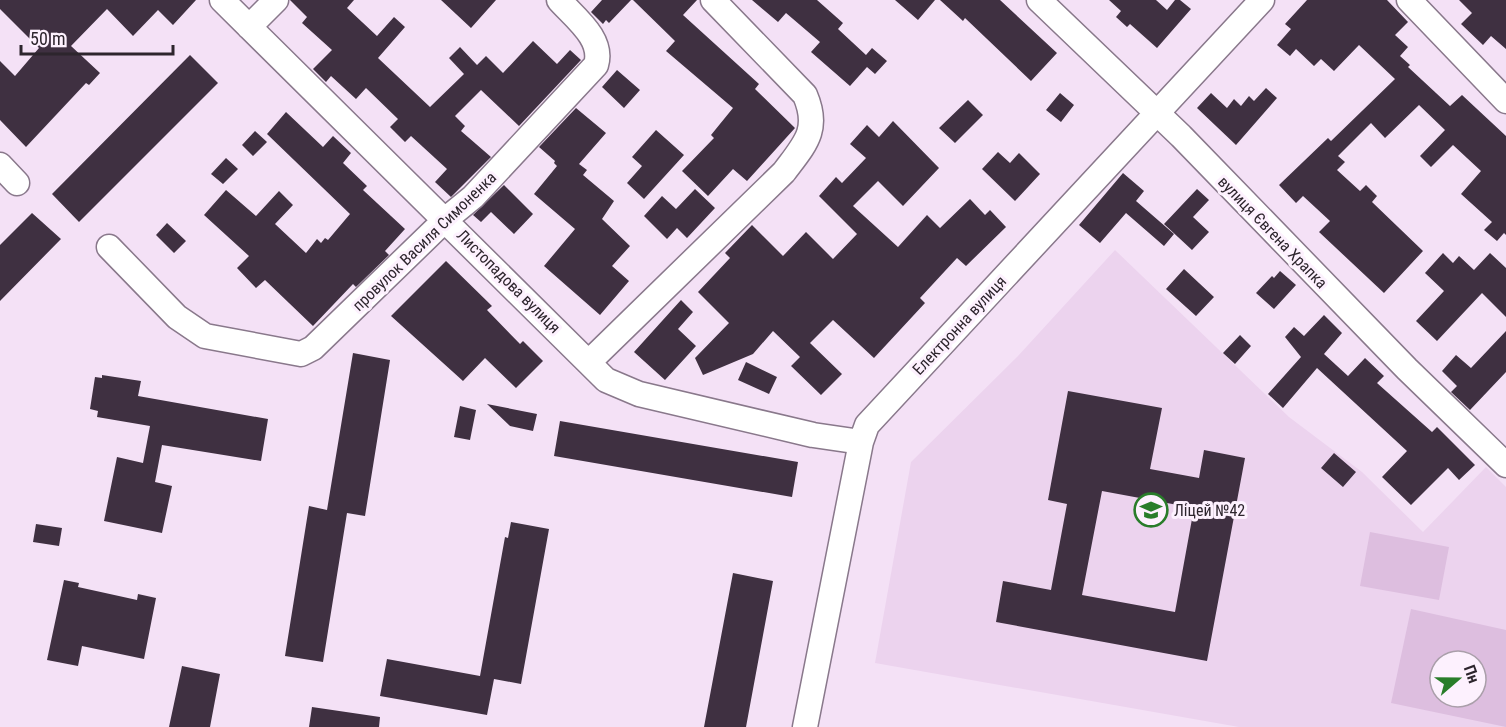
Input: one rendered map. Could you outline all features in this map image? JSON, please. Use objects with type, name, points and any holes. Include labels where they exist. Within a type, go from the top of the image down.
[{"type":"street","name":"Листопадова вулиця","points":[[222,0],[446,219],[606,380],[639,394],[813,435],[861,442]]},
{"type":"street","points":[[249,27],[276,0]]},
{"type":"street","name":"провулок Василя Симоненка","points":[[109,247],[177,316],[205,336],[301,354],[312,348],[446,219],[473,197],[596,65],[599,55],[593,39],[559,0]]},
{"type":"street","points":[[590,362],[784,172],[803,147],[812,126],[811,109],[805,95],[713,0]]},
{"type":"street","name":"вулиця Євгена Храпка","points":[[1039,0],[1157,113],[1407,369],[1506,465]]},
{"type":"street","name":"Електронна вулиця","points":[[805,727],[861,442],[867,425],[1262,0]]},
{"type":"street","points":[[1409,0],[1506,101]]},
{"type":"street","points":[[0,165],[17,183]]},
{"type":"shaded area","name":"Ліцей №42","points":[[1115,250],[1289,417],[1362,472],[1423,532],[1486,467],[1506,487],[1506,727],[1239,727],[875,663],[911,462],[1018,356]]},
{"type":"shaded area","points":[[1370,532],[1449,547],[1439,600],[1360,586]]},
{"type":"shaded area","points":[[1411,609],[1506,630],[1506,727],[1391,703]]},
{"type":"building","points":[[0,0],[196,0],[173,25],[158,10],[133,36],[107,9],[71,46],[100,73],[89,85],[86,83],[26,147],[0,120],[0,61],[15,76],[39,48],[0,9]]},
{"type":"building","points":[[290,0],[354,0],[347,8],[377,36],[394,17],[405,27],[378,58],[430,107],[464,74],[449,58],[460,47],[477,65],[486,56],[503,73],[533,41],[557,64],[570,50],[581,60],[519,126],[481,90],[455,116],[465,126],[461,131],[491,157],[451,197],[435,182],[447,169],[411,136],[405,142],[390,127],[398,119],[366,88],[356,99],[331,76],[326,82],[313,69],[332,50],[302,23],[307,17]]},
{"type":"building","points":[[441,0],[496,0],[471,28]]},
{"type":"building","points":[[602,0],[631,0],[609,23],[606,20],[603,24],[591,12]]},
{"type":"building","points":[[633,0],[697,0],[683,15],[759,84],[755,89],[795,128],[747,181],[733,169],[708,196],[682,171],[714,138],[711,135],[733,108],[666,51],[675,41]]},
{"type":"building","points":[[752,0],[817,0],[843,23],[838,29],[866,55],[872,48],[887,61],[875,74],[867,67],[850,86],[811,52],[820,42],[786,13],[778,22]]},
{"type":"building","points":[[895,0],[935,0],[918,20]]},
{"type":"building","points":[[940,0],[1000,0],[1057,53],[1031,81],[965,18],[963,21]]},
{"type":"building","points":[[1109,0],[1156,0],[1167,10],[1175,0],[1180,0],[1191,9],[1157,48],[1130,24],[1127,27],[1116,17],[1121,11]]},
{"type":"building","points":[[1307,0],[1387,0],[1408,22],[1395,35],[1408,47],[1400,56],[1410,65],[1408,67],[1450,106],[1462,95],[1506,136],[1506,235],[1504,233],[1497,241],[1484,230],[1492,222],[1461,194],[1481,171],[1453,145],[1431,167],[1420,156],[1445,130],[1419,105],[1385,138],[1371,123],[1338,156],[1345,162],[1337,170],[1360,191],[1366,185],[1377,196],[1372,202],[1423,251],[1384,293],[1319,232],[1330,221],[1303,196],[1296,203],[1279,185],[1328,138],[1331,141],[1395,79],[1359,45],[1334,71],[1321,59],[1314,66],[1296,49],[1290,56],[1277,45],[1291,29],[1285,24]]},
{"type":"building","points":[[1459,0],[1506,0],[1506,49],[1491,36],[1483,45],[1461,24],[1472,13]]},
{"type":"building","points":[[190,55],[218,83],[79,222],[52,194]]},
{"type":"building","points":[[617,70],[640,90],[624,108],[602,87]]},
{"type":"building","points":[[1266,88],[1277,98],[1236,145],[1197,108],[1211,93],[1227,108],[1234,99],[1241,106],[1249,96],[1254,101]]},
{"type":"building","points":[[1060,93],[1074,105],[1061,122],[1046,110]]},
{"type":"building","points":[[968,100],[983,115],[955,143],[939,128]]},
{"type":"building","points":[[576,108],[606,133],[579,164],[587,170],[583,175],[614,201],[602,219],[630,246],[612,266],[629,281],[600,315],[544,266],[575,229],[534,194],[557,166],[555,161],[539,147]]},
{"type":"building","points":[[286,112],[323,147],[333,136],[351,153],[343,163],[367,186],[363,190],[405,229],[385,251],[389,255],[356,287],[353,284],[313,326],[265,280],[256,288],[237,268],[249,256],[204,215],[226,190],[256,216],[279,191],[293,205],[275,224],[306,253],[317,239],[321,243],[325,238],[328,240],[350,214],[267,134]]},
{"type":"building","points":[[893,121],[939,168],[903,206],[878,181],[853,206],[898,247],[927,215],[940,228],[970,199],[985,215],[990,210],[1006,227],[966,266],[957,258],[920,298],[925,303],[874,358],[833,320],[810,343],[842,374],[821,395],[791,366],[800,357],[773,331],[753,354],[703,375],[695,358],[729,323],[698,292],[730,258],[725,253],[752,225],[783,256],[806,232],[833,259],[857,234],[819,196],[836,177],[842,183],[866,158],[850,144],[867,125],[879,137]]},
{"type":"building","points":[[656,130],[684,155],[644,199],[627,183],[642,166],[632,157]]},
{"type":"building","points":[[255,131],[267,142],[253,156],[242,145]]},
{"type":"building","points":[[998,152],[1010,163],[1019,153],[1040,174],[1015,201],[982,169]]},
{"type":"building","points":[[226,158],[238,169],[223,184],[211,174]]},
{"type":"building","points":[[1123,173],[1144,191],[1136,201],[1174,234],[1164,246],[1126,213],[1100,243],[1079,225]]},
{"type":"building","points":[[504,185],[533,214],[514,234],[491,212],[481,222],[473,215]]},
{"type":"building","points":[[695,189],[715,208],[687,238],[677,228],[667,239],[644,216],[662,196],[676,209]]},
{"type":"building","points":[[1197,189],[1209,200],[1193,217],[1209,232],[1192,250],[1164,224]]},
{"type":"building","points":[[32,213],[61,239],[0,301],[0,245]]},
{"type":"building","points":[[167,223],[186,241],[174,253],[156,235]]},
{"type":"building","points":[[1443,253],[1453,263],[1459,256],[1474,270],[1490,253],[1506,268],[1506,317],[1482,293],[1437,341],[1416,321],[1444,291],[1425,273]]},
{"type":"building","points":[[446,261],[492,306],[487,310],[520,344],[523,341],[543,361],[516,388],[485,358],[463,381],[391,316]]},
{"type":"building","points":[[1184,269],[1214,297],[1196,316],[1166,289]]},
{"type":"building","points":[[1280,271],[1296,285],[1274,309],[1256,293]]},
{"type":"building","points":[[681,300],[693,312],[678,329],[696,346],[665,380],[634,352]]},
{"type":"building","points":[[1324,315],[1342,333],[1324,354],[1348,376],[1365,358],[1384,376],[1377,383],[1432,432],[1437,427],[1475,465],[1459,480],[1448,468],[1411,505],[1382,477],[1407,451],[1317,368],[1283,408],[1268,394],[1301,357],[1285,337],[1294,327],[1304,336]]},
{"type":"building","points":[[1506,331],[1506,372],[1470,410],[1451,392],[1457,386],[1442,371],[1456,355],[1471,368]]},
{"type":"building","points":[[1240,335],[1251,346],[1235,364],[1223,353]]},
{"type":"building","points":[[353,353],[390,360],[365,516],[347,513],[323,662],[285,656],[309,506],[327,510]]},
{"type":"building","points":[[746,362],[777,377],[769,394],[738,380]]},
{"type":"building","points":[[102,375],[141,381],[138,396],[268,419],[261,461],[162,445],[155,482],[172,486],[162,533],[104,521],[117,457],[143,463],[150,426],[97,417],[98,411],[90,409],[95,377],[102,378]]},
{"type":"building","points":[[1068,391],[1162,408],[1150,469],[1199,478],[1204,450],[1245,458],[1207,661],[996,622],[1003,581],[1051,590],[1067,504],[1048,500]],"holes":[[[1102,491],[1194,508],[1175,612],[1082,595]]]},
{"type":"building","points":[[487,404],[537,414],[533,431],[510,426]]},
{"type":"building","points":[[460,406],[476,410],[470,440],[454,437]]},
{"type":"building","points":[[560,421],[798,462],[792,497],[554,456]]},
{"type":"building","points":[[1334,453],[1356,472],[1343,487],[1321,468]]},
{"type":"building","points":[[511,522],[549,529],[521,684],[494,679],[487,715],[380,696],[387,659],[480,676],[505,537],[508,538]]},
{"type":"building","points":[[36,524],[62,528],[59,546],[33,542]]},
{"type":"building","points":[[733,573],[773,581],[746,727],[704,727]]},
{"type":"building","points":[[64,580],[79,583],[78,587],[137,600],[138,594],[156,598],[144,659],[82,646],[78,666],[47,660]]},
{"type":"building","points":[[182,666],[220,674],[210,727],[169,727]]},
{"type":"building","points":[[312,707],[380,717],[379,727],[309,727]]},
{"type":"place","name":"Ліцей №42","points":[[1151,510]]}]
